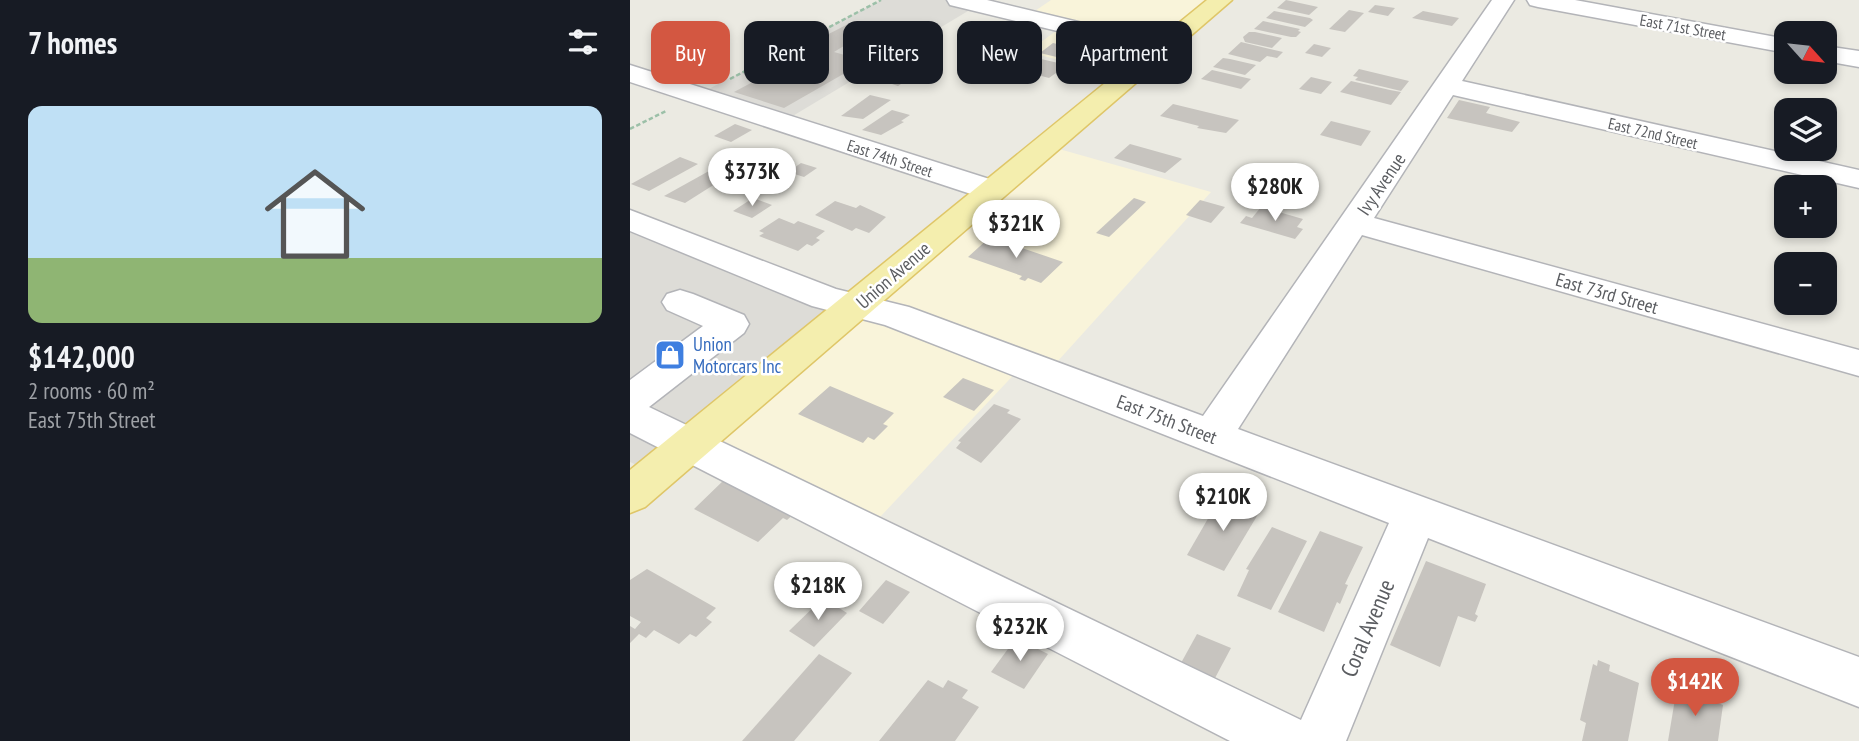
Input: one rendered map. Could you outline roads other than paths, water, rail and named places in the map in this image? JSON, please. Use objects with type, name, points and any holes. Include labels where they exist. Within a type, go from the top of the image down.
[{"type":"main road","name":"Union Avenue","points":[[1192,24],[1221,0]]},
{"type":"main road","name":"Union Avenue","points":[[630,495],[1119,84]]},
{"type":"street","points":[[958,0],[1056,24]]},
{"type":"street","name":"Ivy Avenue","points":[[1211,436],[1448,86],[1503,0]]},
{"type":"street","name":"East 71st Street","points":[[1538,0],[1774,44]]},
{"type":"street","points":[[1838,55],[1859,59]]},
{"type":"street","name":"East 74th Street","points":[[630,73],[991,190]]},
{"type":"street","name":"East 72nd Street","points":[[1448,86],[1859,179]]},
{"type":"street","name":"East 75th Street","points":[[630,220],[825,298],[896,316],[1859,682]]},
{"type":"street","name":"East 73rd Street","points":[[1355,223],[1859,363]]},
{"type":"street","points":[[630,400],[732,324],[680,302]]},
{"type":"street","points":[[630,415],[1286,741]]},
{"type":"street","name":"Coral Avenue","points":[[1318,741],[1415,515]]},
{"type":"place","name":"Union Motorcars Inc","points":[[670,355]]}]
